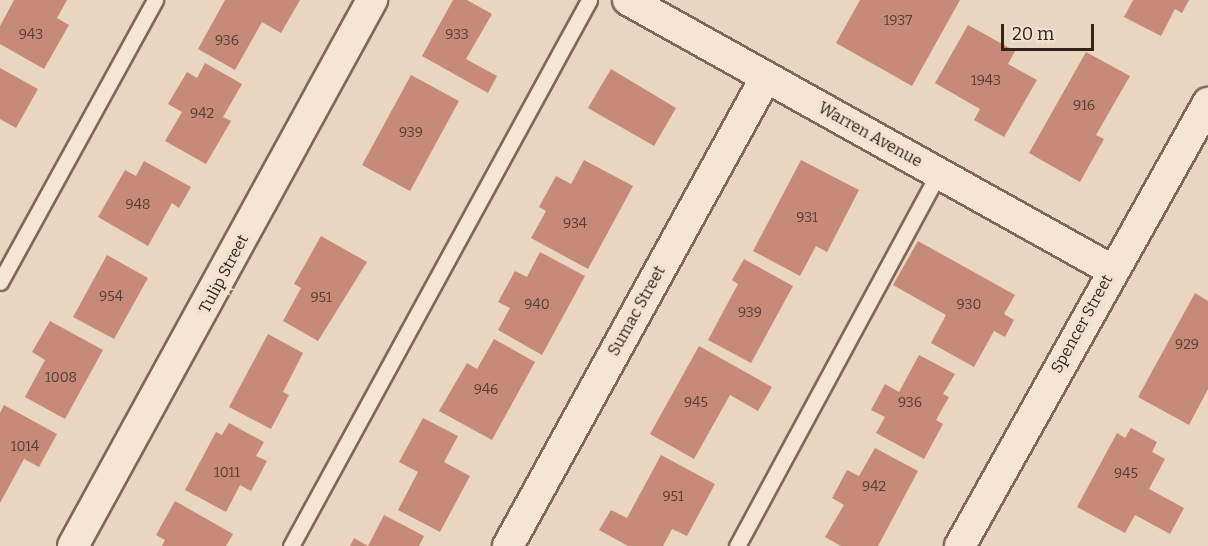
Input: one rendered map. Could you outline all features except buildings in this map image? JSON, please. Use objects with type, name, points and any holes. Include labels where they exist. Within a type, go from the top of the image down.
[{"type":"street","name":"Tulip Street","points":[[74,546],[372,0]]},
{"type":"street","name":"Warren Avenue","points":[[628,0],[1112,270]]},
{"type":"street","name":"Sumac Street","points":[[508,546],[766,77]]},
{"type":"street","name":"Spencer Street","points":[[960,546],[1112,270],[1208,103]]},
{"type":"lane","points":[[0,282],[154,0]]},
{"type":"lane","points":[[291,546],[589,0]]},
{"type":"lane","points":[[737,546],[939,173]]}]
